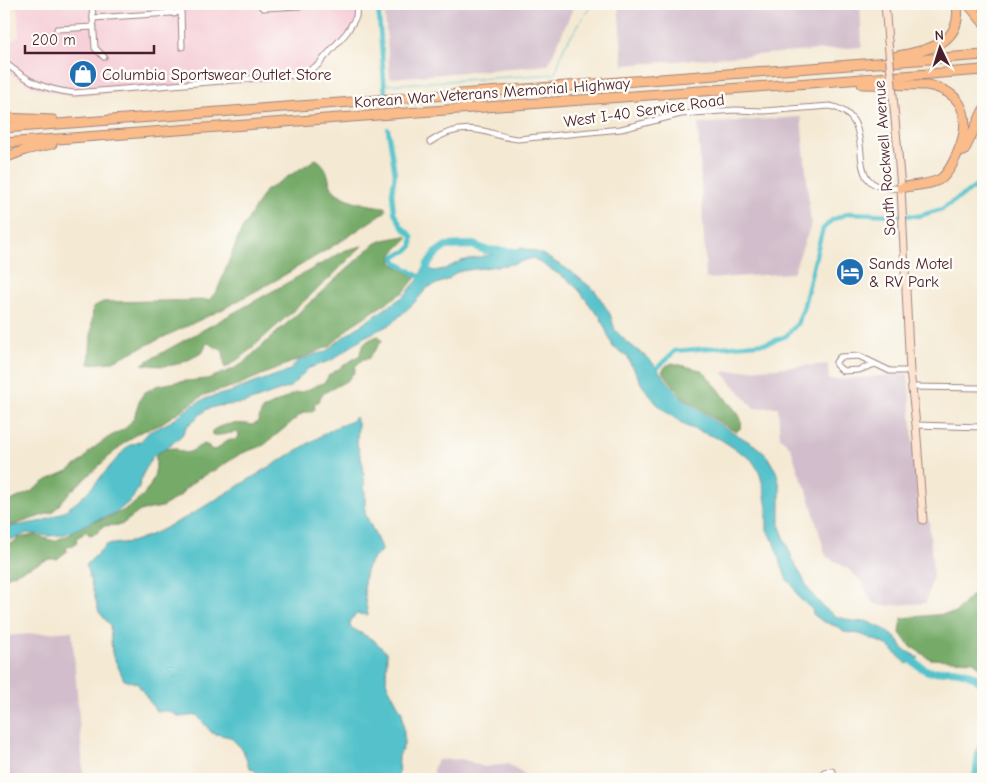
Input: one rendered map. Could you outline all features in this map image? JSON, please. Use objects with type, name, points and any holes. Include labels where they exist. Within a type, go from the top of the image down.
[{"type":"highway","points":[[867,64],[941,44],[953,32],[956,26],[957,4]]},
{"type":"highway","points":[[968,4],[983,22]]},
{"type":"highway","name":"Korean War Veterans Memorial Highway","points":[[4,128],[983,55]]},
{"type":"highway","name":"Korean War Veterans Memorial Highway","points":[[4,143],[983,70]]},
{"type":"highway","points":[[819,82],[927,85],[948,92],[959,102],[965,116],[965,128],[962,143],[948,171],[943,177],[934,182],[901,188]]},
{"type":"highway","points":[[901,188],[911,190],[924,189],[945,181],[956,168],[983,111]]},
{"type":"highway","points":[[4,118],[92,122]]},
{"type":"highway","points":[[4,158],[25,150],[89,137]]},
{"type":"street","points":[[92,4],[96,48],[104,57]]},
{"type":"street","points":[[168,4],[167,8],[171,13]]},
{"type":"street","points":[[259,4],[263,8],[301,6]]},
{"type":"street","points":[[4,62],[26,79],[58,91],[74,93],[305,73],[318,66],[347,32],[356,17],[357,4]]},
{"type":"street","name":"South Rockwell Avenue","points":[[885,4],[901,188],[910,371],[916,425],[922,520]]},
{"type":"street","points":[[93,18],[176,13],[180,6]]},
{"type":"street","points":[[180,6],[182,47]]},
{"type":"street","points":[[56,29],[94,27]]},
{"type":"street","name":"West I-40 Service Road","points":[[430,142],[440,135],[454,131],[482,131],[502,137],[518,139],[621,129],[681,114],[830,106],[839,108],[853,119],[859,134],[863,171],[869,181],[881,188],[901,188]]},
{"type":"street","points":[[875,364],[859,370],[843,371],[836,365],[836,362],[840,358],[860,356],[890,371],[910,371]]},
{"type":"street","points":[[912,387],[983,388]]},
{"type":"street","points":[[916,425],[983,427]]},
{"type":"street","points":[[822,779],[824,772],[828,770],[834,774],[832,779]]},
{"type":"shaded area","points":[[17,4],[360,4],[360,8],[355,28],[324,65],[305,77],[69,96],[35,88],[15,77],[4,68],[4,47],[19,35]]},
{"type":"shaded area","points":[[384,4],[575,4],[548,65],[390,78]]},
{"type":"shaded area","points":[[618,4],[860,4],[862,47],[623,65]]},
{"type":"shaded area","points":[[801,117],[811,225],[793,273],[706,279],[698,124]]},
{"type":"shaded area","points":[[828,364],[829,380],[908,374],[919,519],[929,520],[933,575],[926,603],[882,606],[873,603],[860,580],[848,569],[826,556],[807,490],[798,471],[791,448],[780,437],[778,407],[754,408],[722,372]]},
{"type":"shaded area","points":[[72,631],[84,779],[4,779],[4,636]]},
{"type":"shaded area","points":[[462,759],[484,767],[508,764],[520,771],[528,779],[433,779],[433,769],[438,760]]},
{"type":"green space","points":[[316,159],[325,168],[331,186],[340,195],[347,199],[385,207],[386,211],[343,240],[223,309],[111,362],[89,364],[93,307],[103,302],[209,300],[217,291],[241,231],[265,191]]},
{"type":"green space","points":[[405,236],[408,238],[392,254],[392,263],[416,277],[405,291],[352,325],[330,346],[238,385],[204,395],[159,425],[138,433],[123,444],[69,493],[53,512],[14,525],[4,526],[4,504],[32,491],[47,480],[68,471],[82,461],[91,450],[126,428],[134,418],[144,393],[156,386],[207,379],[242,364],[373,245],[383,240]]},
{"type":"green space","points":[[362,246],[332,276],[243,356],[225,368],[223,351],[208,343],[203,352],[181,363],[167,366],[142,364],[346,250]]},
{"type":"green space","points":[[379,336],[382,341],[368,359],[363,359],[355,367],[355,371],[348,380],[322,394],[319,401],[314,404],[315,409],[312,412],[304,412],[264,445],[240,454],[197,479],[180,496],[162,507],[140,511],[121,525],[103,526],[97,533],[89,535],[88,532],[85,532],[77,537],[76,544],[67,547],[66,552],[57,559],[49,559],[4,578],[4,552],[8,545],[18,538],[34,535],[54,541],[71,534],[76,524],[99,520],[126,509],[148,490],[156,470],[156,453],[160,449],[175,448],[180,451],[190,452],[204,444],[209,446],[210,449],[216,450],[227,440],[235,440],[239,436],[238,432],[212,435],[212,431],[216,428],[237,423],[252,425],[258,422],[262,410],[295,393],[325,382],[329,375],[360,355],[360,351],[366,342]]},
{"type":"green space","points":[[672,363],[701,370],[705,373],[740,416],[742,424],[736,432],[681,395],[662,371]]},
{"type":"green space","points":[[973,594],[983,604],[983,671],[974,661],[930,659],[909,645],[900,633],[902,618],[955,613]]},
{"type":"water","points":[[523,248],[542,254],[570,271],[588,285],[596,292],[610,314],[615,330],[651,361],[679,395],[714,421],[756,446],[767,456],[777,473],[780,488],[780,527],[792,558],[810,592],[823,607],[835,616],[856,622],[866,621],[886,630],[899,641],[903,649],[919,658],[907,664],[887,645],[860,634],[844,632],[838,627],[822,621],[813,614],[812,609],[799,598],[793,586],[787,580],[772,538],[767,530],[767,508],[764,489],[759,471],[751,459],[720,439],[686,426],[656,403],[642,385],[628,357],[613,347],[600,316],[579,290],[568,280],[533,258],[512,264],[455,273],[449,279],[427,288],[391,324],[364,337],[332,360],[309,368],[290,387],[245,403],[207,409],[187,426],[182,435],[173,443],[152,457],[132,499],[116,513],[61,535],[48,536],[27,533],[14,539],[4,539],[4,528],[43,521],[63,512],[77,502],[94,485],[128,446],[141,441],[149,432],[170,422],[193,405],[207,398],[230,392],[290,370],[298,361],[326,352],[342,338],[404,296],[418,280],[424,267],[434,271],[445,269],[461,261]]},
{"type":"water","points":[[355,417],[358,423],[357,444],[363,465],[365,513],[382,550],[370,562],[366,572],[364,590],[368,615],[357,614],[350,620],[350,627],[375,641],[387,653],[386,682],[402,713],[404,734],[404,745],[399,756],[398,779],[267,779],[249,767],[243,750],[230,737],[212,733],[197,715],[180,717],[169,711],[156,711],[137,683],[124,680],[112,653],[110,625],[99,612],[86,565],[106,545],[131,542],[151,535],[187,517],[334,428],[350,422]]},
{"type":"waterway","points":[[378,4],[385,93]]},
{"type":"waterway","points":[[384,85],[555,74],[564,47],[592,4]]},
{"type":"waterway","points":[[388,129],[395,174],[392,193],[394,212],[402,227],[412,236],[412,246],[407,251],[394,256],[396,262],[423,279]]},
{"type":"waterway","points":[[654,371],[675,351],[768,343],[786,336],[797,324],[803,309],[823,229],[832,220],[849,213],[919,216],[942,209],[983,182]]},
{"type":"waterway","points":[[424,277],[428,264],[436,253],[446,246],[473,245],[485,250],[515,252]]},
{"type":"waterway","points":[[905,655],[928,671],[948,670],[963,672],[972,675],[983,685]]},
{"type":"waterway","points":[[976,779],[979,753],[983,742]]},
{"type":"place","name":"Columbia Sportswear Outlet Store","points":[[83,74]]},
{"type":"place","name":"Sands Motel & RV Park","points":[[850,272]]}]
